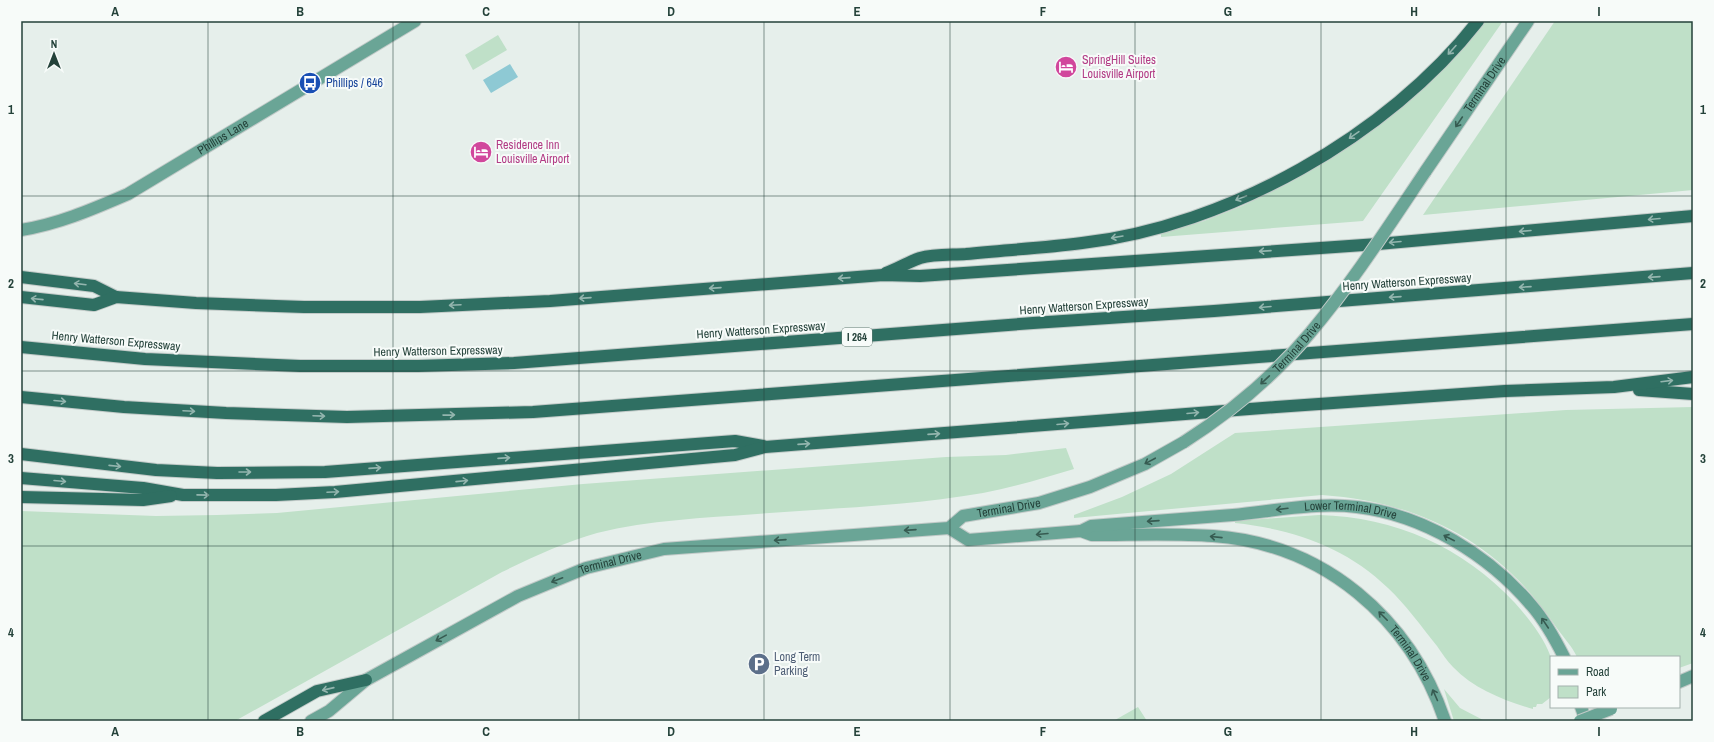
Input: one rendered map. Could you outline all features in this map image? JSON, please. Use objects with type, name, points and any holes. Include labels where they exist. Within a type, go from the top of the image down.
[{"type":"highway","points":[[883,275],[920,258],[1084,243],[1137,233],[1191,217],[1252,194],[1326,154],[1384,114],[1444,59],[1478,21]]},
{"type":"highway","points":[[21,277],[94,286],[116,297],[196,303],[304,307],[420,307],[550,301],[883,275],[920,276],[1378,244],[1693,216]]},
{"type":"highway","name":"Henry Watterson Expressway","points":[[21,347],[144,359],[222,363],[418,366],[514,363],[1693,274]]},
{"type":"highway","points":[[21,297],[94,305],[116,297]]},
{"type":"highway","points":[[21,397],[124,407],[218,413],[347,417],[532,412],[1693,324]]},
{"type":"highway","points":[[1614,388],[1693,377]]},
{"type":"highway","points":[[21,497],[143,500],[184,495],[276,495],[390,488],[735,455],[765,447],[1284,406],[1504,391],[1614,388],[1693,394]]},
{"type":"highway","points":[[21,454],[156,470],[217,472],[325,472],[735,440],[765,447]]},
{"type":"highway","points":[[21,478],[143,488],[184,495]]},
{"type":"highway","points":[[264,721],[317,691],[366,680]]},
{"type":"main road","name":"Phillips Lane","points":[[21,230],[54,223],[82,214],[128,194],[415,21]]},
{"type":"main road","name":"Terminal Drive","points":[[311,721],[329,711],[366,680],[518,596],[586,568],[664,549],[949,528],[963,516],[1039,502],[1097,484],[1145,464],[1184,442],[1237,406],[1310,334],[1342,292],[1528,21]]},
{"type":"main road","name":"Lower Terminal Drive","points":[[1081,531],[1092,526],[1228,515],[1309,506],[1356,507],[1379,511],[1410,520],[1450,538],[1470,549],[1514,586],[1533,606],[1546,624],[1563,656]]},
{"type":"main road","name":"Terminal Drive","points":[[949,528],[968,540],[1081,531],[1092,535],[1214,536],[1258,543],[1288,552],[1316,565],[1342,580],[1366,599],[1388,621],[1407,644],[1423,669],[1445,721]]},
{"type":"main road","points":[[1680,682],[1693,676]]},
{"type":"main road","points":[[1581,708],[1586,721]]},
{"type":"main road","points":[[1580,721],[1614,708]]},
{"type":"green space","points":[[1486,21],[1503,21],[1363,221],[1161,237],[1161,233],[1204,221],[1242,206],[1287,184],[1330,159],[1350,145],[1458,52]]},
{"type":"green space","points":[[1555,21],[1693,21],[1693,190],[1423,215]]},
{"type":"green space","points":[[498,35],[507,50],[473,70],[465,55]]},
{"type":"green space","points":[[1693,407],[1693,663],[1680,668],[1680,656],[1576,656],[1534,597],[1510,572],[1484,550],[1456,532],[1425,518],[1393,507],[1358,499],[1322,495],[1074,518],[1074,515],[1122,497],[1171,474],[1235,433],[1566,410]]},
{"type":"green space","points":[[1066,448],[1074,469],[983,493],[899,504],[677,520],[637,525],[585,536],[549,550],[502,572],[235,721],[21,721],[21,511],[156,516],[277,513],[583,484],[946,457],[1006,455]]},
{"type":"green space","points":[[1319,515],[1347,517],[1401,529],[1450,551],[1495,583],[1515,603],[1539,634],[1550,656],[1550,698],[1542,704],[1537,704],[1536,707],[1533,707],[1533,709],[1501,698],[1480,688],[1461,675],[1451,665],[1395,595],[1372,574],[1354,561],[1317,542],[1297,535],[1235,523],[1235,521]]},
{"type":"green space","points":[[1444,689],[1460,708],[1485,721],[1454,721]]},
{"type":"green space","points":[[1138,707],[1147,721],[1106,721],[1115,720]]},
{"type":"water","points":[[510,64],[518,77],[491,93],[483,80]]},
{"type":"place","name":"SpringHill Suites Louisville Airport","points":[[1066,67]]},
{"type":"place","name":"Phillips / 646","points":[[310,83]]},
{"type":"place","name":"Residence Inn Louisville Airport","points":[[481,152]]},
{"type":"place","name":"Long Term Parking","points":[[759,664]]}]
